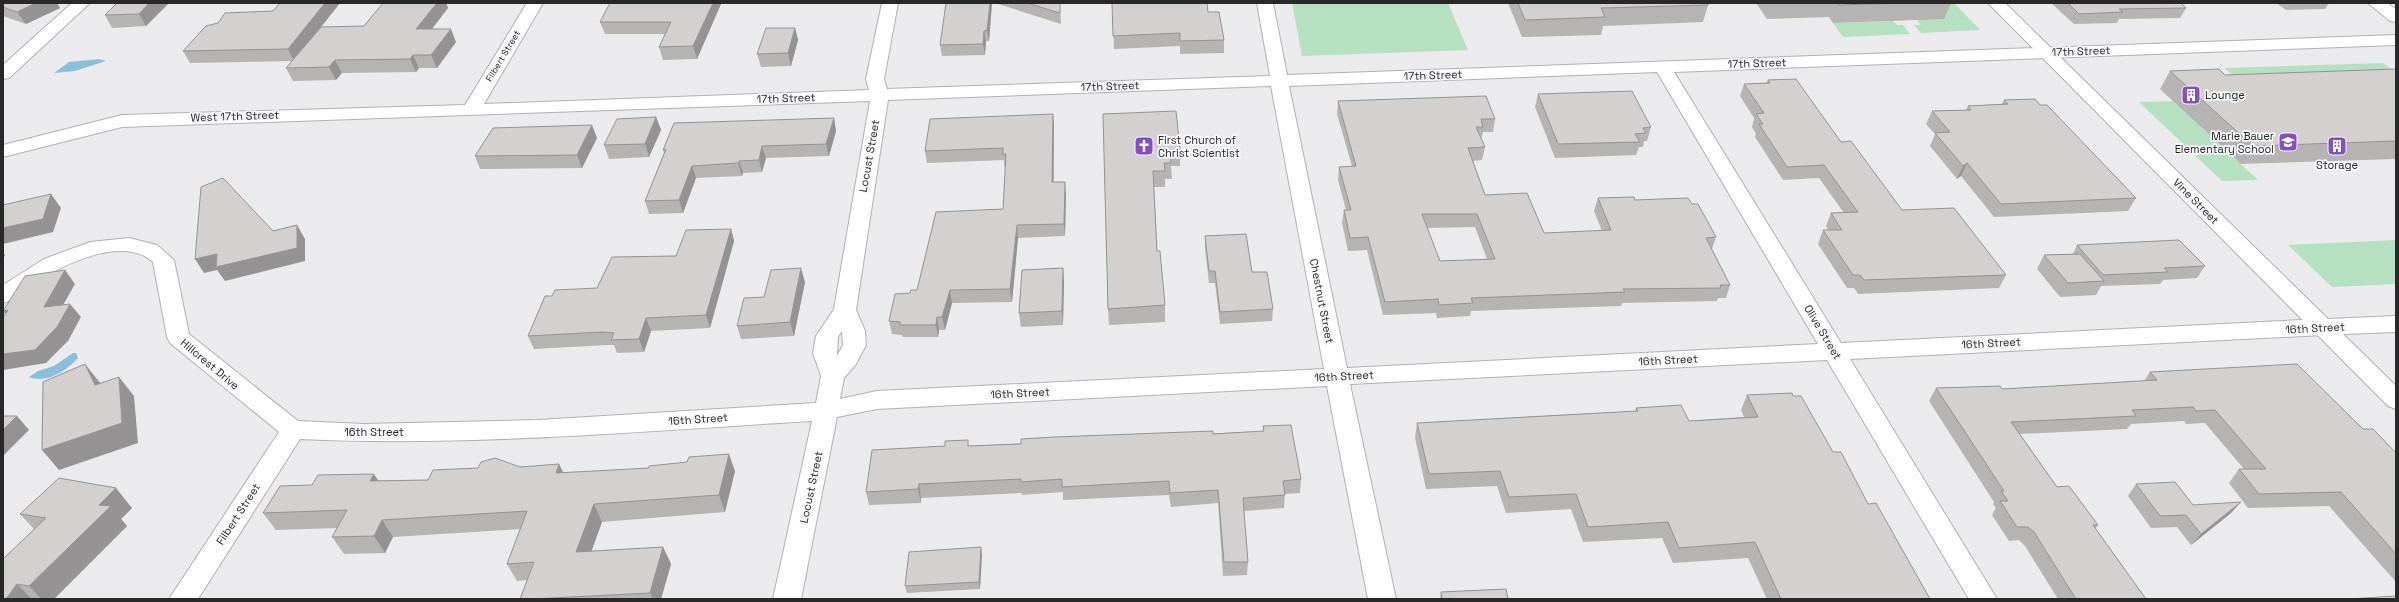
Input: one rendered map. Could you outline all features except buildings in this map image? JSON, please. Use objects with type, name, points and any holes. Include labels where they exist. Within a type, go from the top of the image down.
[{"type":"street","points":[[5,72],[82,3]]},
{"type":"street","name":"Filbert Street","points":[[471,110],[535,3]]},
{"type":"street","name":"Locust Street","points":[[787,599],[834,376],[853,353],[856,335],[844,310],[880,95],[875,79],[890,3]]},
{"type":"street","name":"Chestnut Street","points":[[1265,3],[1337,377],[1382,599]]},
{"type":"street","name":"Vine Street","points":[[1996,3],[2396,400]]},
{"type":"street","points":[[2376,3],[2396,17]]},
{"type":"street","name":"17th Street","points":[[471,110],[2396,40]]},
{"type":"street","name":"Olive Street","points":[[1662,66],[1983,599]]},
{"type":"street","name":"West 17th Street","points":[[3,151],[122,121],[471,110]]},
{"type":"street","name":"Hillcrest Drive","points":[[3,296],[32,273],[60,259],[91,249],[124,245],[149,249],[163,260],[178,337],[293,430]]},
{"type":"street","name":"16th Street","points":[[293,430],[364,433],[538,429],[826,411],[877,400],[2396,324]]},
{"type":"street","name":"Filbert Street","points":[[183,599],[293,430]]},
{"type":"green space","points":[[1292,3],[1448,3],[1468,50],[1302,56]]},
{"type":"green space","points":[[1929,3],[1954,3],[1980,30],[1921,33],[1914,25],[1921,25],[1917,20]]},
{"type":"green space","points":[[1893,21],[1897,25],[1903,25],[1910,34],[1843,37],[1833,23]]},
{"type":"green space","points":[[2383,63],[2396,72],[2247,87],[2224,68]]},
{"type":"green space","points":[[2173,101],[2258,180],[2222,181],[2139,102]]},
{"type":"green space","points":[[2396,240],[2396,284],[2332,287],[2288,245]]},
{"type":"water","points":[[99,59],[106,61],[75,71],[54,73],[69,62]]},
{"type":"water","points":[[73,353],[76,353],[78,358],[62,372],[43,379],[29,377],[38,371],[54,366]]},
{"type":"place","name":"Lounge","points":[[2191,95]]},
{"type":"place","name":"Marie Bauer Elementary School","points":[[2288,142]]},
{"type":"place","name":"First Church of Christ Scientist","points":[[1144,146]]},
{"type":"place","name":"Storage","points":[[2337,146]]}]
